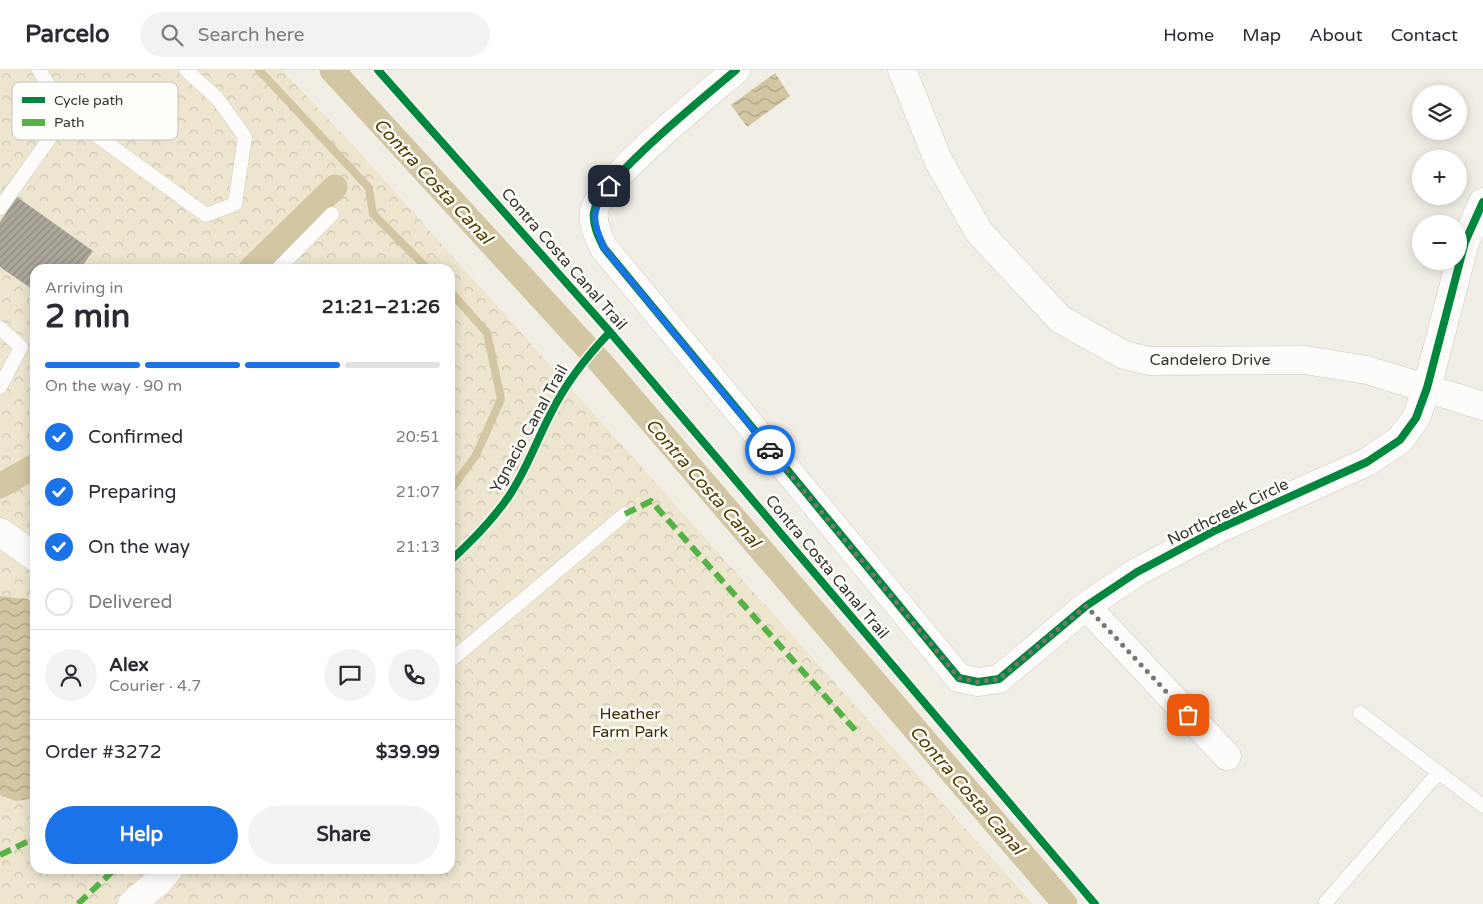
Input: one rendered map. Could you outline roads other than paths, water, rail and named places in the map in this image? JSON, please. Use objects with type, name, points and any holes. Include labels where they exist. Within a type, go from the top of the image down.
[{"type":"street","name":"Northcreek Circle","points":[[736,70],[618,174],[601,197],[594,212],[596,230],[604,248],[959,678],[978,682],[999,679],[1086,606],[1137,572],[1216,530],[1367,462],[1400,440],[1416,418],[1427,388],[1465,242],[1483,202]]},
{"type":"street","name":"Candelero Drive","points":[[902,70],[938,160],[979,232],[1060,320],[1124,355],[1149,361],[1305,360],[1367,370],[1483,406]]},
{"type":"street","points":[[0,532],[30,547]]},
{"type":"street","points":[[1086,606],[1226,756]]},
{"type":"street","points":[[132,904],[165,874]]},
{"type":"lane","points":[[39,70],[47,82]]},
{"type":"lane","points":[[103,140],[206,215],[235,204],[245,137],[217,98],[186,70]]},
{"type":"lane","points":[[0,208],[48,140]]},
{"type":"lane","points":[[283,264],[332,214]]},
{"type":"lane","points":[[0,328],[21,347],[0,387]]},
{"type":"lane","points":[[455,658],[625,514]]},
{"type":"lane","points":[[1360,713],[1483,806]]},
{"type":"lane","points":[[1326,902],[1438,772]]},
{"type":"water","points":[[775,73],[790,96],[747,127],[731,105]]},
{"type":"water","points":[[0,596],[27,599],[30,602],[30,799],[16,801],[0,795]]},
{"type":"waterway","points":[[259,70],[369,188],[373,214],[423,264]]},
{"type":"waterway","name":"Contra Costa Canal","points":[[332,70],[602,364],[1065,904]]},
{"type":"waterway","points":[[256,264],[335,187]]},
{"type":"waterway","points":[[455,297],[487,333],[501,399],[476,455],[455,484]]},
{"type":"waterway","points":[[0,486],[30,469]]},
{"type":"park label","name":"Heather Farm Park","points":[[630,723]]}]
